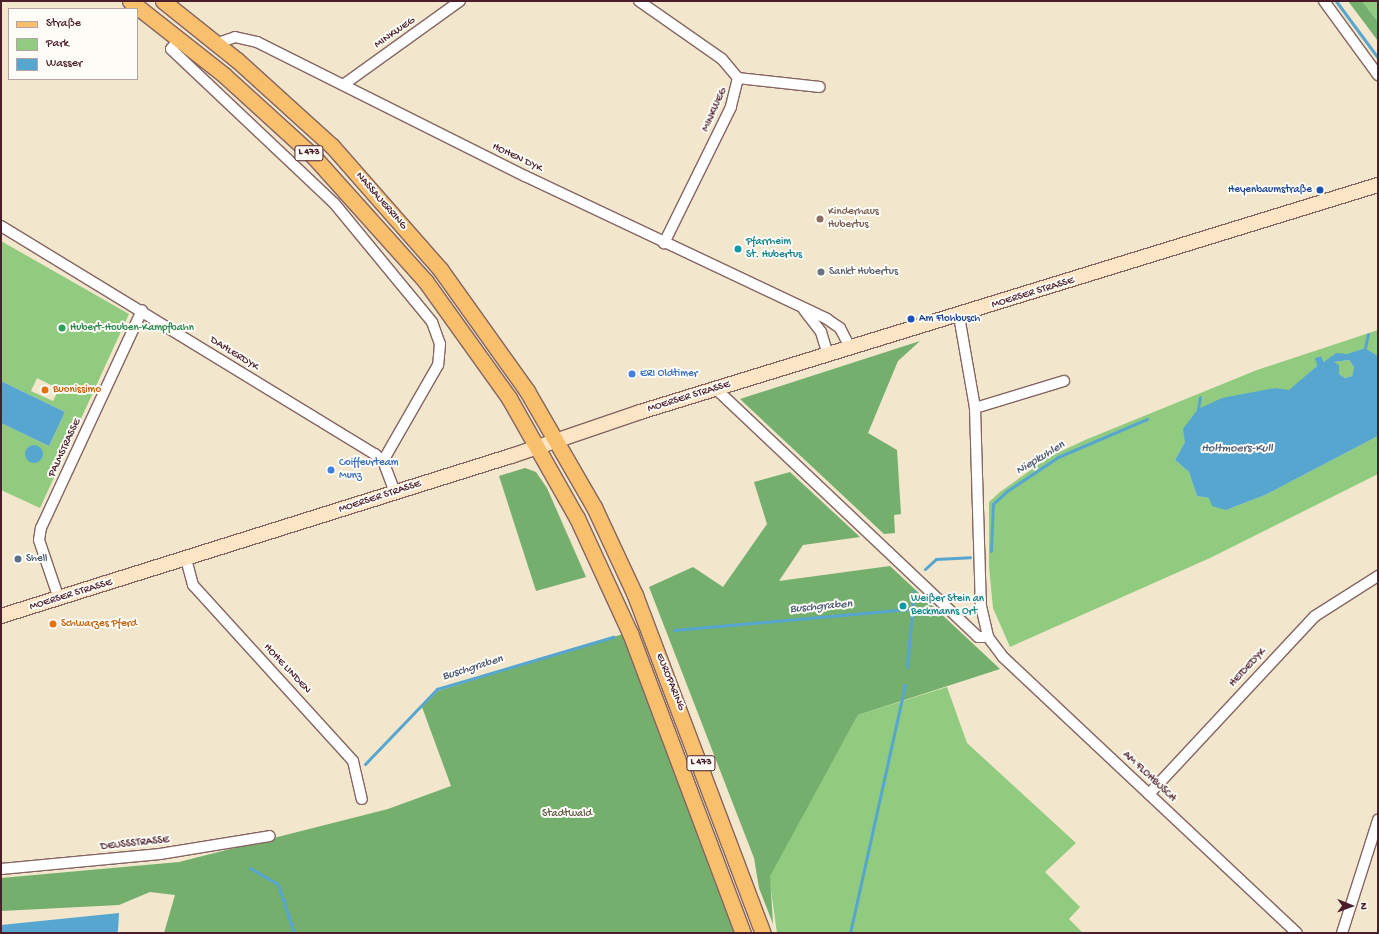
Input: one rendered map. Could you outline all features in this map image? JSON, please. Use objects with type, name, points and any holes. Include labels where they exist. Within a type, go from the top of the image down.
[{"type":"main road","name":"NASSAUERRING","points":[[130,1],[137,8]]},
{"type":"main road","name":"NASSAUERRING","points":[[163,1],[218,43],[332,146],[440,269],[484,328],[557,439]]},
{"type":"main road","name":"NASSAUERRING","points":[[138,8],[176,44],[314,157],[372,220],[470,340],[537,447]]},
{"type":"main road","name":"MOERSER STRASSE","points":[[1,616],[395,493],[537,447],[557,439],[716,389],[959,316],[1378,185]]},
{"type":"main road","name":"EUROPARING","points":[[557,439],[594,507],[646,622],[763,933]]},
{"type":"main road","name":"EUROPARING","points":[[537,447],[577,518],[630,634],[743,933]]},
{"type":"street","name":"MINKWEG","points":[[343,85],[460,1]]},
{"type":"street","name":"MINKWEG","points":[[639,1],[722,59],[738,78],[731,107],[664,243]]},
{"type":"street","points":[[1324,1],[1378,76]]},
{"type":"street","name":"HOHEN DYK","points":[[218,43],[235,37],[257,42],[664,243],[840,328],[850,348]]},
{"type":"street","name":"NASSAUERRING","points":[[176,44],[334,203],[432,322],[440,344],[438,365],[383,461]]},
{"type":"street","points":[[738,78],[820,87]]},
{"type":"street","name":"DAHLERDYK","points":[[1,226],[142,310],[383,461]]},
{"type":"street","name":"PALMSTRASSE","points":[[59,599],[39,540],[41,528],[142,310]]},
{"type":"street","name":"HOHEN DYK","points":[[804,310],[821,332],[828,355]]},
{"type":"street","name":"AM FLOHBUSCH","points":[[959,316],[975,408],[981,606],[988,637],[1003,657],[1297,933]]},
{"type":"street","points":[[975,408],[1064,381]]},
{"type":"street","points":[[716,389],[978,637],[988,637]]},
{"type":"street","points":[[383,461],[395,493]]},
{"type":"street","name":"HOHE LINDEN","points":[[186,559],[193,586],[353,761],[362,799]]},
{"type":"street","name":"HEIDEDYK","points":[[1149,794],[1309,621],[1335,600],[1378,576]]},
{"type":"street","points":[[1342,933],[1376,835],[1378,820]]},
{"type":"street","name":"DEUSSSTRASSE","points":[[1,869],[160,854],[270,836]]},
{"type":"green space","points":[[1348,1],[1362,1],[1378,22],[1378,41]]},
{"type":"green space","points":[[1362,1],[1378,1],[1378,22]]},
{"type":"green space","name":"Hubert-Houben-Kampfbahn","points":[[1,241],[129,314],[40,508],[1,490],[1,423],[49,446],[65,412],[1,381]],"holes":[[[37,378],[59,389],[53,401],[31,391]]]},
{"type":"green space","points":[[1378,330],[1378,356],[1365,348],[1324,362],[1321,356],[1316,358],[1317,366],[1289,391],[1275,388],[1249,395],[1185,442],[1175,460],[1189,472],[1197,496],[1209,498],[1226,510],[1265,495],[1378,436],[1378,474],[1210,558],[1010,647],[993,608],[989,566],[989,502],[1000,492],[1049,457],[1085,440],[1257,370]]},
{"type":"green space","points":[[920,341],[898,361],[868,433],[897,450],[901,514],[894,515],[895,533],[884,534],[740,399]]},
{"type":"green space","points":[[1349,360],[1354,367],[1352,376],[1345,378],[1339,374],[1334,362]]},
{"type":"green space","points":[[525,468],[536,472],[547,488],[586,577],[536,591],[499,476]]},
{"type":"green space","points":[[790,472],[860,537],[803,545],[779,581],[890,566],[1000,669],[858,715],[770,876],[773,924],[759,888],[754,858],[649,587],[693,567],[723,587],[767,524],[754,482]]},
{"type":"green space","name":"Stadtwald","points":[[623,634],[737,933],[164,933],[175,895],[150,892],[119,905],[1,911],[1,878],[179,862],[388,809],[451,786],[422,707],[438,691]]},
{"type":"green space","points":[[947,687],[967,743],[1076,843],[1045,872],[1080,907],[1069,919],[1083,933],[777,933],[769,876],[858,715]]},
{"type":"water","name":"Holtmoers-Kull","points":[[1365,348],[1378,356],[1378,436],[1265,495],[1226,510],[1212,506],[1209,498],[1197,496],[1189,472],[1175,460],[1185,442],[1183,429],[1198,409],[1222,398],[1275,388],[1289,390],[1317,366],[1315,358],[1321,356],[1324,362],[1336,353],[1347,354]],"holes":[[[1349,360],[1354,367],[1352,376],[1345,378],[1339,374],[1339,365],[1334,362]]]},
{"type":"water","points":[[1,381],[65,412],[49,446],[1,423]]},
{"type":"water","points":[[30,445],[38,445],[43,450],[41,461],[38,463],[30,463],[25,458],[25,450]]},
{"type":"water","points":[[119,913],[118,931],[115,933],[1,933],[1,925]]},
{"type":"waterway","points":[[1336,1],[1378,58]]},
{"type":"waterway","points":[[1365,348],[1368,334]]},
{"type":"waterway","name":"Niepkuhlen","points":[[1198,409],[1200,397]]},
{"type":"waterway","name":"Niepkuhlen","points":[[991,551],[993,504],[1007,491],[1058,457],[1147,419]]},
{"type":"waterway","name":"Niepkuhlen","points":[[925,569],[936,559],[970,557]]},
{"type":"waterway","name":"Buschgraben","points":[[907,667],[914,591]]},
{"type":"waterway","name":"Buschgraben","points":[[674,630],[911,609]]},
{"type":"waterway","name":"Buschgraben","points":[[365,764],[437,689],[613,637]]},
{"type":"waterway","name":"Buschgraben","points":[[850,933],[905,685]]},
{"type":"waterway","points":[[250,868],[278,884],[294,933]]},
{"type":"place","name":"Heyenbaumstraße","points":[[1320,190]]},
{"type":"place","name":"Kinderhaus Hubertus","points":[[820,219]]},
{"type":"place","name":"Pfarrheim St. Hubertus","points":[[738,249]]},
{"type":"place","name":"Sankt Hubertus","points":[[821,272]]},
{"type":"place","name":"Am Flohbusch","points":[[911,319]]},
{"type":"place","name":"Hubert-Houben-Kampfbahn","points":[[62,328]]},
{"type":"place","name":"ERI Oldtimer","points":[[632,374]]},
{"type":"place","name":"Buonissimo","points":[[45,390]]},
{"type":"place","name":"Coiffeurteam Munz","points":[[331,470]]},
{"type":"place","name":"Shell","points":[[18,559]]},
{"type":"place","name":"Weißer Stein an Beckmanns Ort","points":[[903,606]]},
{"type":"place","name":"Schwarzes Pferd","points":[[53,624]]}]
